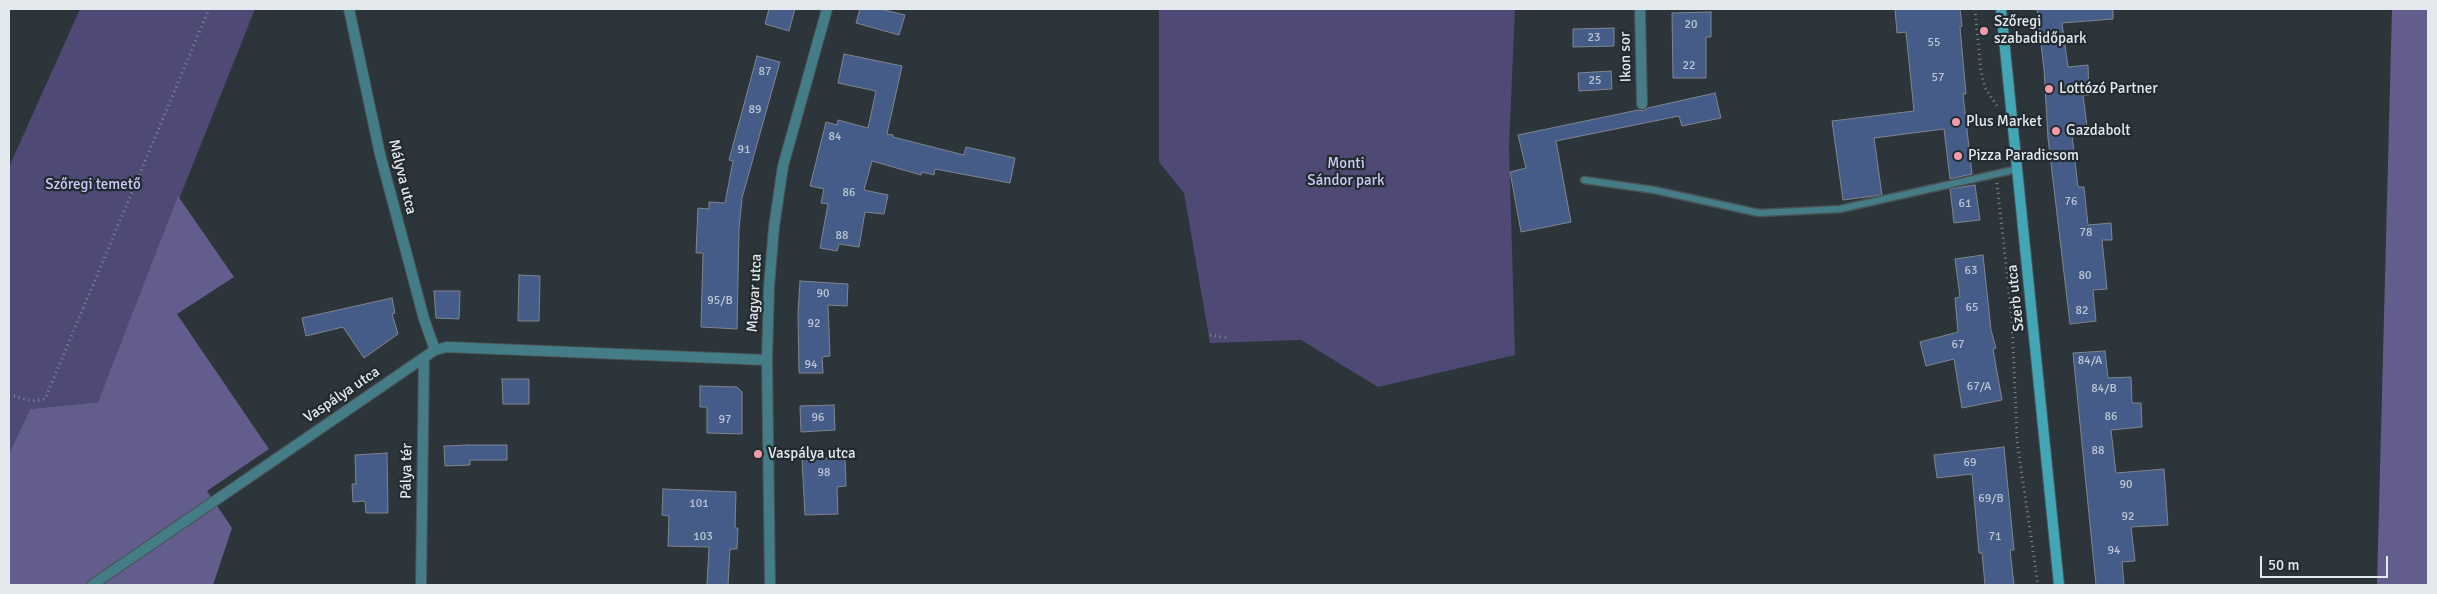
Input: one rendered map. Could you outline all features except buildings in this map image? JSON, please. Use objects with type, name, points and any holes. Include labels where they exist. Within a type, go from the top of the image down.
[{"type":"main road","name":"Szerb utca","points":[[2001,9],[2059,585]]},
{"type":"street","name":"Mályva utca","points":[[348,9],[380,154],[424,319],[435,350]]},
{"type":"street","name":"Magyar utca","points":[[770,585],[768,287],[774,227],[784,166],[827,9]]},
{"type":"street","name":"Ikon sor","points":[[1640,9],[1642,104]]},
{"type":"street","points":[[435,350],[447,347],[767,360]]},
{"type":"street","name":"Vaspálya utca","points":[[92,585],[435,350]]},
{"type":"street","name":"Pálya tér","points":[[421,585],[424,358]]},
{"type":"lane","points":[[1584,180],[1654,190],[1759,213],[1840,208],[2018,169]]},
{"type":"path","points":[[9,395],[32,401],[45,399],[208,9]]},
{"type":"path","points":[[1976,9],[1981,71],[1985,88],[1998,107]]},
{"type":"path","points":[[1998,174],[1996,181],[2012,319],[2017,442],[2038,585]]},
{"type":"path","points":[[1210,335],[1228,338]]},
{"type":"green space","name":"Szőregi temető","points":[[80,9],[255,9],[98,402],[30,409],[9,454],[9,167]]},
{"type":"green space","name":"Monti Sándor park","points":[[1159,9],[1515,9],[1509,146],[1515,355],[1378,387],[1301,340],[1210,343],[1184,193],[1159,162]]},
{"type":"shaded area","points":[[2392,9],[2428,9],[2428,585],[2377,585]]},
{"type":"shaded area","points":[[178,196],[234,277],[177,314],[269,449],[207,491],[232,528],[213,585],[9,585],[9,454],[30,409],[98,402]]},
{"type":"place","name":"Szőregi szabadidőpark","points":[[1984,31]]},
{"type":"place","name":"Lottózó Partner","points":[[2049,89]]},
{"type":"place","name":"Plus Market","points":[[1956,122]]},
{"type":"place","name":"Gazdabolt","points":[[2056,131]]},
{"type":"place","name":"Pizza Paradicsom","points":[[1958,156]]},
{"type":"place","name":"Vaspálya utca","points":[[758,454]]}]
